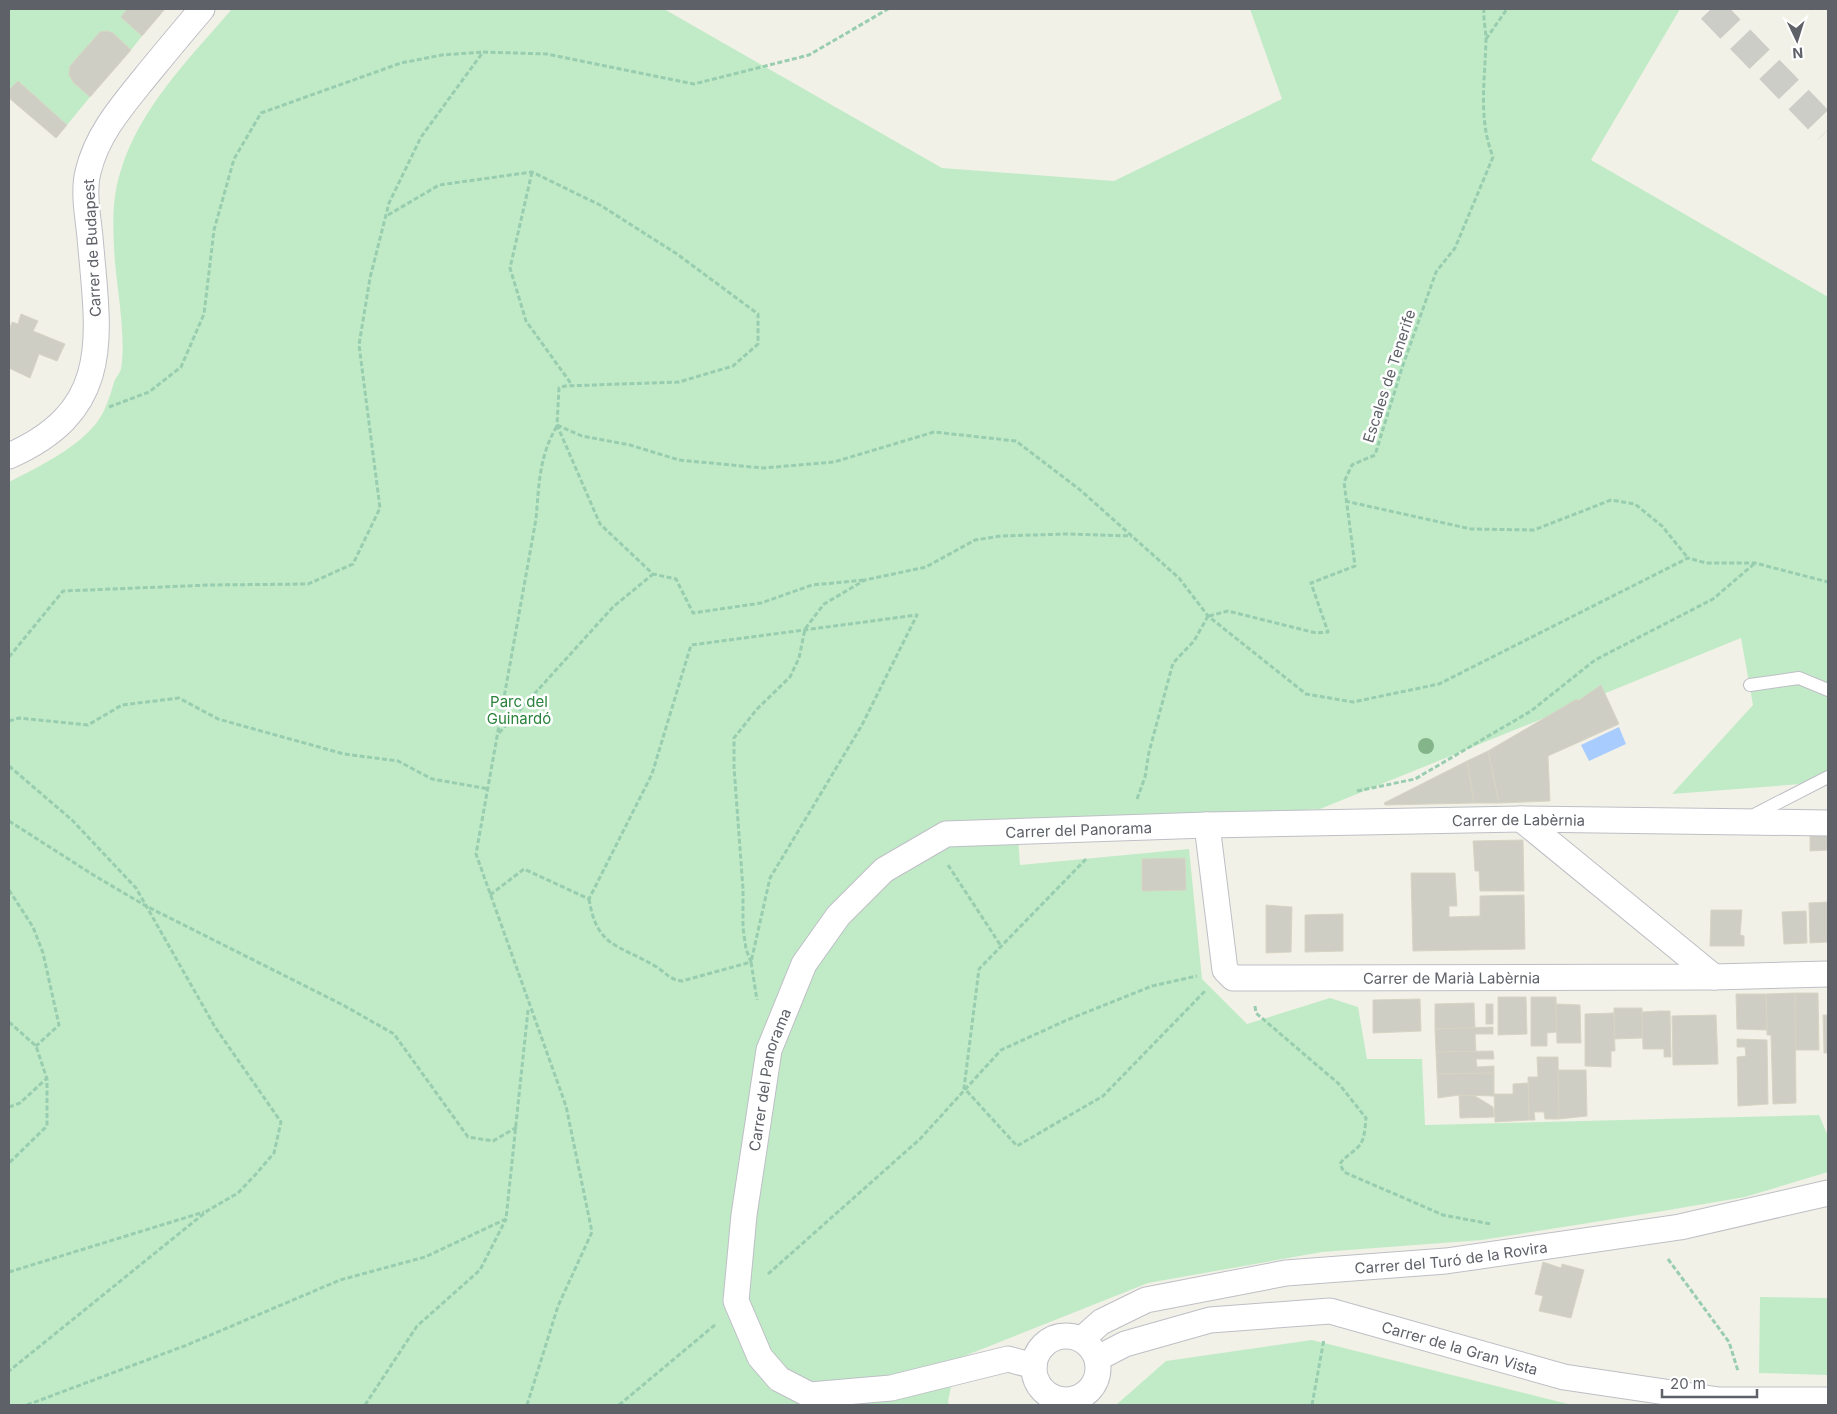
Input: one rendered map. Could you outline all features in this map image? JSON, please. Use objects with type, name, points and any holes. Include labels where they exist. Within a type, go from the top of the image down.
[{"type":"street","name":"Carrer de Budapest","points":[[9,456],[46,436],[71,414],[86,390],[94,360],[95,312],[87,204],[88,174],[98,142],[112,118],[202,9]]},
{"type":"street","name":"Carrer de Labèrnia","points":[[1207,825],[1521,819],[1828,823]]},
{"type":"street","points":[[1521,819],[1714,977]]},
{"type":"street","points":[[1207,825],[1225,970]]},
{"type":"street","name":"Carrer del Panorama","points":[[1034,1366],[1008,1359],[891,1388],[810,1395],[779,1379],[760,1357],[736,1301],[744,1214],[769,1050],[804,964],[838,916],[884,870],[946,834],[1207,825]]},
{"type":"street","name":"Carrer de Marià Labèrnia","points":[[1225,970],[1233,978],[1714,977],[1828,974]]},
{"type":"street","name":"Carrer del Turó de la Rovira","points":[[1090,1349],[1101,1322],[1146,1300],[1286,1272],[1446,1261],[1680,1227],[1828,1193]]},
{"type":"street","name":"Carrer de la Gran Vista","points":[[1090,1349],[1125,1344],[1210,1320],[1330,1310],[1564,1377],[1719,1400],[1828,1400]]},
{"type":"street","points":[[1067,1335],[1090,1349],[1099,1372],[1094,1384],[1085,1394],[1072,1400],[1058,1399],[1046,1393],[1037,1382],[1034,1366],[1038,1350],[1051,1339],[1067,1335]]},
{"type":"lane","points":[[1750,686],[1799,678],[1828,690]]},
{"type":"lane","points":[[1742,821],[1828,777]]},
{"type":"path","points":[[71,414],[107,408],[149,392],[181,367],[204,314],[214,230],[234,159],[261,113],[401,64],[442,55],[483,52],[547,54],[694,84],[809,56],[888,9]]},
{"type":"path","name":"Escales de Tenerife","points":[[1208,616],[1228,611],[1316,633],[1328,632],[1311,583],[1336,571],[1355,566],[1344,482],[1352,465],[1376,455],[1402,368],[1436,272],[1455,248],[1493,157],[1487,141],[1482,91],[1486,39],[1484,9]]},
{"type":"path","points":[[1486,39],[1507,9]]},
{"type":"path","points":[[9,657],[63,591],[308,584],[353,564],[380,508],[359,345],[370,278],[388,215],[389,203],[421,137],[483,52]]},
{"type":"path","points":[[388,215],[439,185],[532,172],[608,210],[677,254],[758,314],[758,344],[732,366],[678,382],[572,385],[559,388],[558,425],[600,524],[653,574],[676,579],[693,613],[761,603],[812,585],[865,580],[926,567],[975,540],[992,537],[1067,534],[1132,536]]},
{"type":"path","points":[[532,172],[510,268],[526,321],[572,385]]},
{"type":"path","points":[[558,425],[582,436],[630,445],[679,460],[763,468],[834,462],[934,432],[1016,441],[1058,472],[1180,578],[1208,616],[1306,694],[1353,702],[1439,684],[1688,558]]},
{"type":"path","points":[[527,1405],[558,1306],[592,1232],[566,1106],[529,1007],[476,854],[536,519],[539,481],[546,444],[558,425]]},
{"type":"path","points":[[1345,501],[1471,528],[1534,530],[1610,500],[1635,504],[1662,526],[1688,558],[1706,563],[1755,563],[1828,582]]},
{"type":"path","points":[[1349,793],[1415,779],[1531,711],[1595,660],[1713,599],[1755,563]]},
{"type":"path","points":[[498,734],[613,608],[653,574]]},
{"type":"path","points":[[758,1001],[743,928],[743,889],[734,777],[734,738],[757,709],[790,677],[799,658],[805,629],[824,604],[865,580]]},
{"type":"path","points":[[917,615],[862,726],[770,878],[751,962],[682,981],[671,979],[657,967],[607,941],[592,921],[589,899],[652,774],[691,645],[917,615]]},
{"type":"path","points":[[1136,800],[1145,777],[1149,752],[1173,663],[1194,641],[1208,616]]},
{"type":"path","points":[[9,721],[19,718],[88,725],[122,704],[179,698],[218,719],[344,754],[398,760],[432,779],[488,790]]},
{"type":"path","points":[[9,766],[72,820],[136,888],[215,1027],[282,1122],[274,1153],[238,1193],[207,1210],[9,1371]]},
{"type":"path","points":[[9,821],[146,906],[344,1005],[394,1034],[468,1138],[493,1141],[517,1127]]},
{"type":"path","points":[[1117,828],[979,968],[964,1088],[1017,1146],[1103,1096],[1225,970]]},
{"type":"path","points":[[933,842],[1001,946]]},
{"type":"path","points":[[490,895],[524,869],[589,899]]},
{"type":"path","points":[[9,890],[33,927],[43,953],[59,1026],[36,1046]]},
{"type":"path","points":[[776,1265],[920,1139],[964,1088],[1001,1050],[1067,1020],[1152,986],[1225,970]]},
{"type":"path","points":[[1249,978],[1256,1013],[1339,1084],[1366,1118],[1364,1138],[1359,1146],[1345,1157],[1340,1164],[1344,1172],[1443,1215],[1495,1224]]},
{"type":"path","points":[[364,1405],[417,1326],[480,1270],[506,1219],[529,1007]]},
{"type":"path","points":[[9,1022],[36,1046],[46,1079],[47,1126],[9,1163]]},
{"type":"path","points":[[9,1107],[20,1103],[46,1079]]},
{"type":"path","points":[[9,1272],[207,1210]]},
{"type":"path","points":[[27,1405],[187,1345],[340,1280],[424,1258],[506,1219]]},
{"type":"path","points":[[1648,1232],[1729,1342],[1739,1374]]},
{"type":"path","points":[[619,1405],[712,1327]]},
{"type":"path","points":[[1312,1405],[1319,1360]]},
{"type":"green space","points":[[9,9],[127,9],[121,17],[142,36],[131,50],[113,33],[69,75],[73,82],[90,97],[67,125],[18,81],[9,90]]},
{"type":"green space","name":"Parc del Guinardó","points":[[232,9],[664,9],[942,168],[1114,181],[1282,99],[1250,9],[1680,9],[1591,160],[1828,297],[1828,782],[1672,794],[1753,705],[1741,638],[1320,809],[1017,825],[1020,865],[1189,849],[1202,979],[1247,1024],[1330,998],[1358,1007],[1367,1059],[1422,1059],[1425,1125],[1819,1115],[1828,1136],[1828,1172],[1745,1197],[1657,1212],[1482,1240],[1322,1252],[1148,1283],[957,1359],[948,1401],[949,1405],[9,1405],[9,482],[54,458],[76,443],[98,422],[104,411],[120,371],[123,344],[113,229],[115,195],[120,173],[139,127],[152,106],[167,85]]},
{"type":"green space","points":[[1760,1297],[1828,1298],[1828,1375],[1759,1373]]},
{"type":"green space","points":[[1312,1340],[1572,1405],[1116,1405],[1166,1361]]},
{"type":"water","points":[[1619,727],[1626,744],[1589,761],[1581,745]]},
{"type":"building","points":[[127,9],[165,9],[142,36],[121,17]]},
{"type":"building","points":[[107,31],[113,33],[131,50],[90,97],[73,82],[69,75],[70,66],[100,32]]},
{"type":"building","points":[[18,81],[67,125],[56,138],[9,98],[9,90]]},
{"type":"building","points":[[21,314],[38,321],[33,331],[65,344],[57,361],[39,354],[30,378],[9,368],[9,331],[12,322],[18,324]]},
{"type":"building","points":[[1601,685],[1619,724],[1548,756],[1550,801],[1499,803],[1488,751],[1577,699],[1578,701]]},
{"type":"building","points":[[1488,751],[1499,803],[1474,803],[1467,761]]},
{"type":"building","points":[[1467,761],[1474,803],[1385,805],[1384,803]]},
{"type":"building","points":[[1828,835],[1828,850],[1810,851],[1810,836]]},
{"type":"building","points":[[1523,840],[1524,891],[1480,891],[1479,871],[1475,871],[1473,841]]},
{"type":"building","points":[[1185,858],[1186,890],[1142,891],[1142,859]]},
{"type":"building","points":[[1411,873],[1455,873],[1457,906],[1449,906],[1449,917],[1480,916],[1480,896],[1524,895],[1525,949],[1413,951]]},
{"type":"building","points":[[1828,902],[1828,942],[1810,943],[1809,903]]},
{"type":"building","points":[[1266,905],[1292,907],[1291,952],[1266,953]]},
{"type":"building","points":[[1711,910],[1742,910],[1740,935],[1744,936],[1744,946],[1710,946]]},
{"type":"building","points":[[1806,911],[1807,943],[1784,944],[1782,912]]},
{"type":"building","points":[[1343,914],[1343,951],[1305,952],[1305,915]]},
{"type":"building","points":[[1795,993],[1818,993],[1819,1050],[1795,1050]]},
{"type":"building","points":[[1795,993],[1796,1103],[1773,1104],[1771,1035],[1767,1035],[1766,994]]},
{"type":"building","points":[[1736,994],[1766,994],[1767,1030],[1737,1029]]},
{"type":"building","points":[[1498,997],[1526,997],[1527,1034],[1498,1035]]},
{"type":"building","points":[[1531,997],[1556,997],[1557,1032],[1547,1033],[1547,1046],[1531,1046]]},
{"type":"building","points":[[1420,999],[1421,1031],[1373,1033],[1373,1000]]},
{"type":"building","points":[[1474,1003],[1475,1028],[1435,1029],[1435,1004]]},
{"type":"building","points":[[1486,1004],[1493,1004],[1493,1024],[1486,1024]]},
{"type":"building","points":[[1556,1004],[1580,1005],[1581,1043],[1557,1043]]},
{"type":"building","points":[[1614,1008],[1642,1008],[1643,1038],[1614,1039]]},
{"type":"building","points":[[1670,1011],[1671,1057],[1664,1057],[1664,1049],[1643,1049],[1642,1012]]},
{"type":"building","points":[[1614,1013],[1615,1051],[1611,1051],[1611,1067],[1585,1066],[1585,1014]]},
{"type":"building","points":[[1716,1015],[1718,1064],[1673,1065],[1672,1016]]},
{"type":"building","points":[[1823,1015],[1828,1015],[1828,1053],[1824,1053]]},
{"type":"building","points":[[1493,1027],[1493,1034],[1475,1034],[1476,1052],[1436,1052],[1435,1029]]},
{"type":"building","points":[[1737,1039],[1767,1040],[1768,1104],[1738,1106],[1737,1057],[1746,1056],[1745,1047],[1737,1047]]},
{"type":"building","points":[[1493,1051],[1494,1059],[1476,1059],[1477,1067],[1494,1066],[1494,1073],[1437,1074],[1436,1052]]},
{"type":"building","points":[[1537,1057],[1558,1057],[1559,1119],[1545,1119],[1544,1112],[1534,1112],[1535,1120],[1529,1120],[1528,1077],[1538,1077]]},
{"type":"building","points":[[1558,1070],[1586,1070],[1587,1116],[1559,1119]]},
{"type":"building","points":[[1494,1073],[1494,1096],[1459,1095],[1438,1098],[1437,1074]]},
{"type":"building","points":[[1528,1083],[1529,1120],[1495,1122],[1494,1094],[1513,1094],[1513,1084]]},
{"type":"building","points":[[1459,1095],[1475,1096],[1493,1107],[1494,1117],[1460,1118]]},
{"type":"building","points":[[1543,1262],[1561,1268],[1562,1264],[1584,1270],[1571,1318],[1539,1311],[1543,1296],[1535,1294]]},
{"type":"tunnel","points":[[1711,9],[1828,130]]}]
